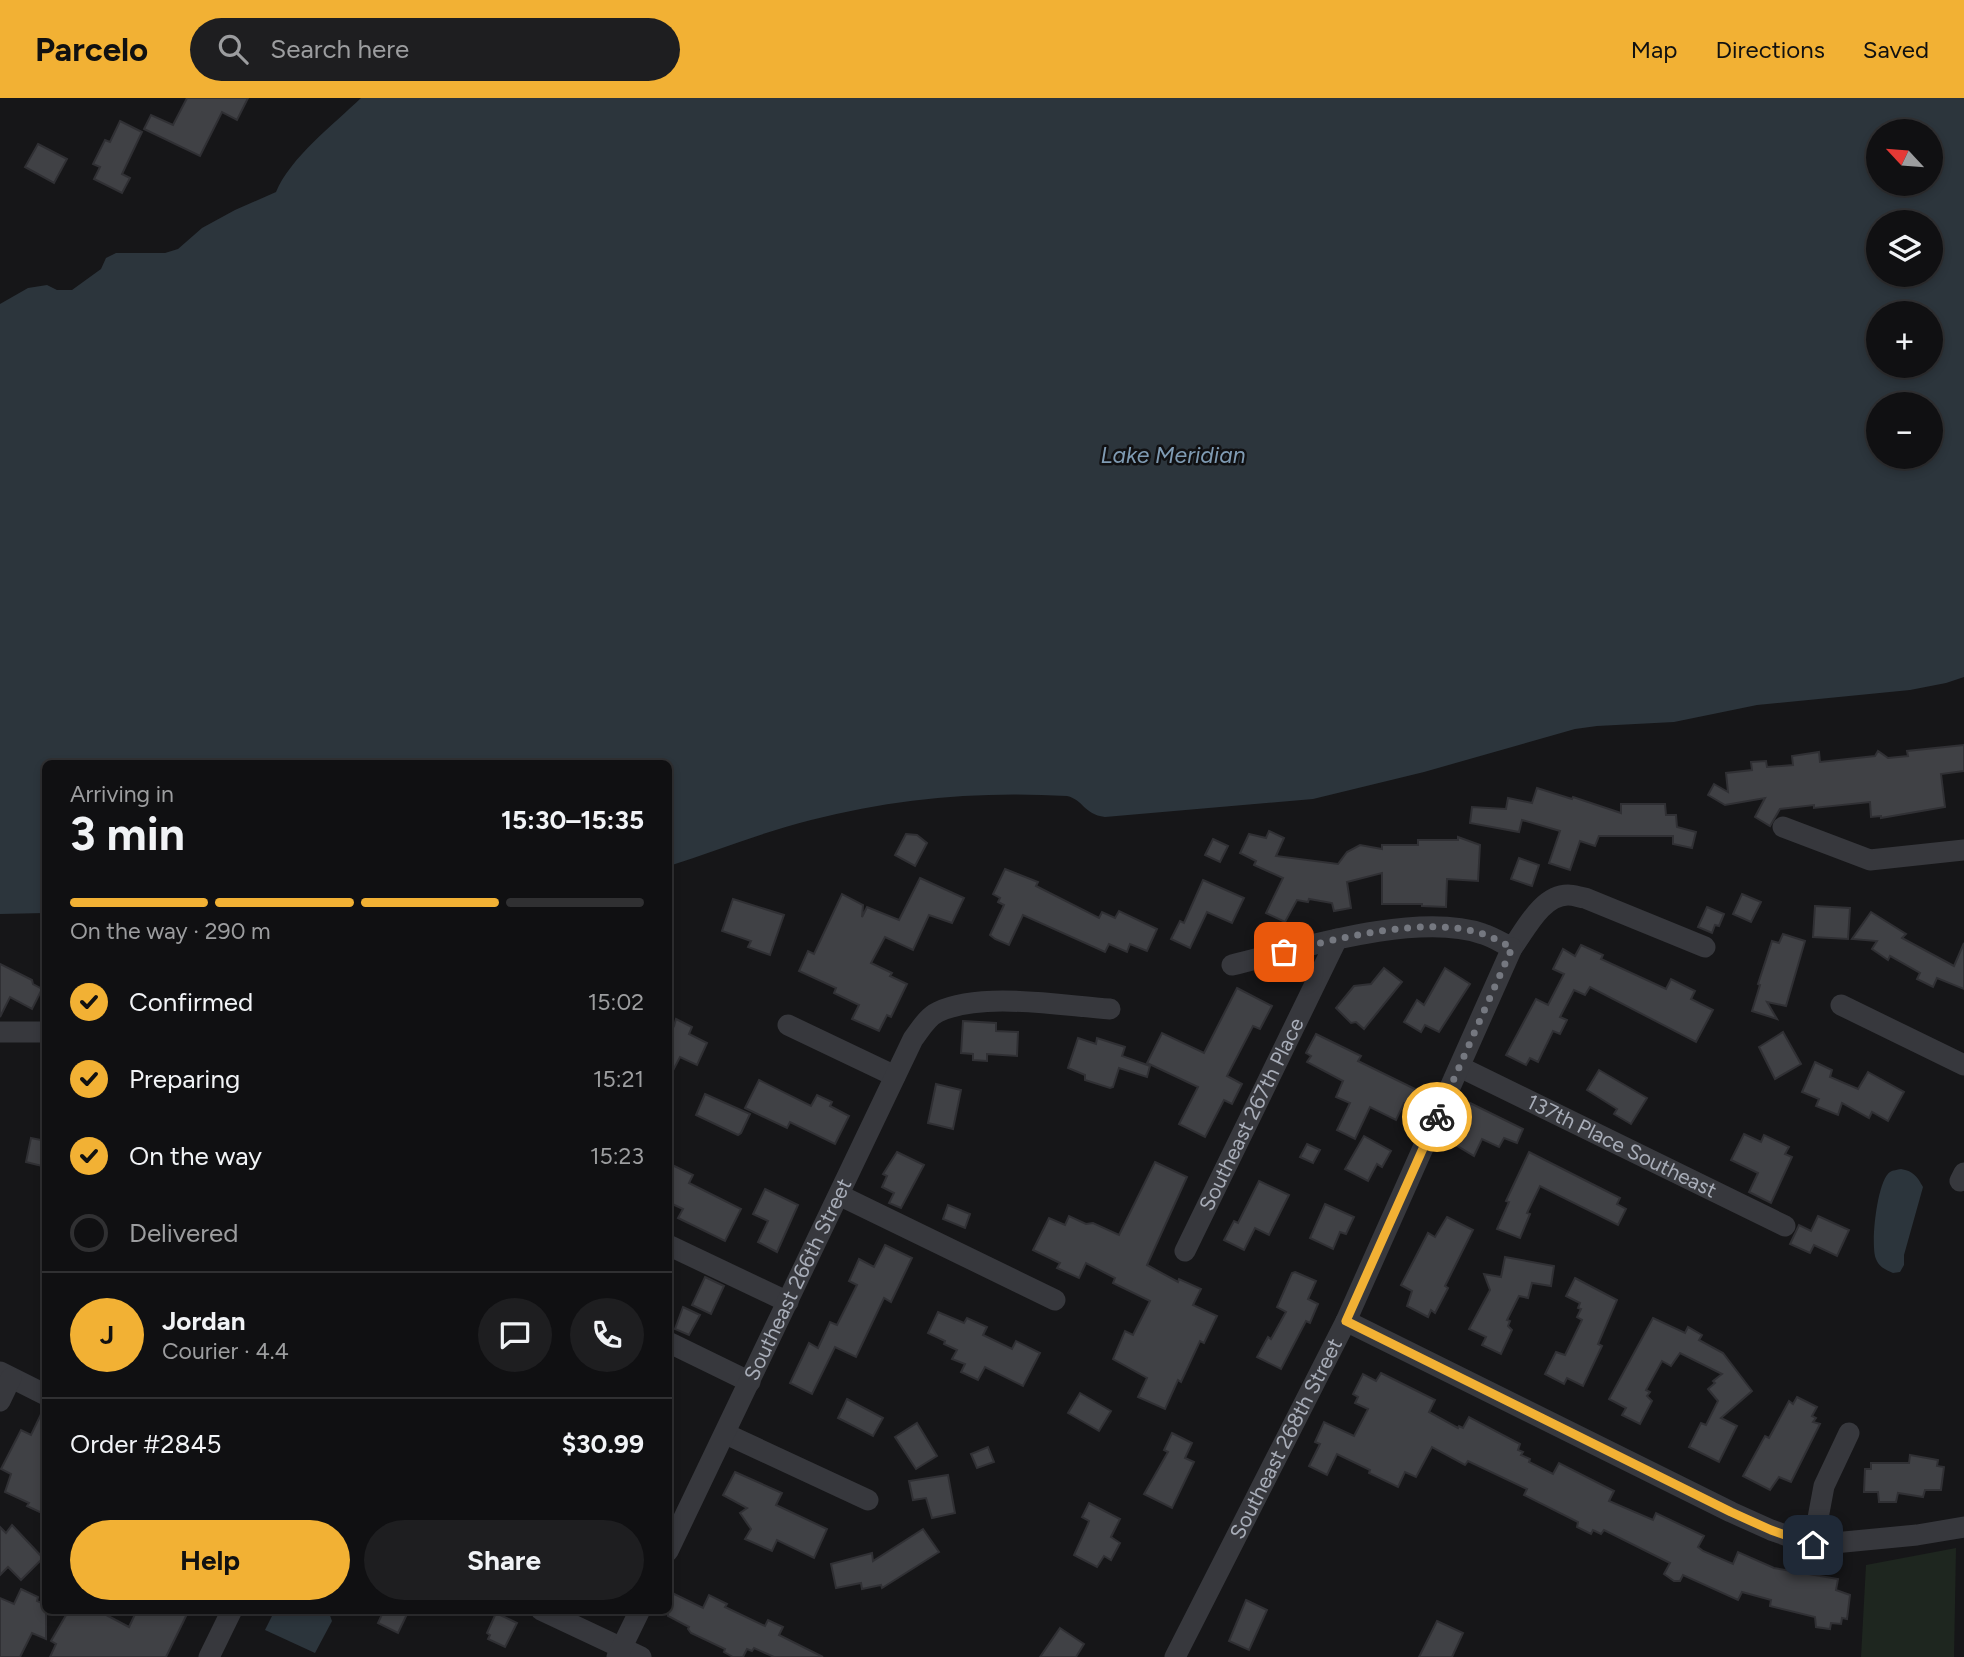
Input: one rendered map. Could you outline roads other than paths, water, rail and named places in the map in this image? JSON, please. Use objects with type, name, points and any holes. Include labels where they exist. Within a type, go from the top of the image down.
[{"type":"street","points":[[1783,827],[1870,860],[1964,850]]},
{"type":"street","name":"Southeast 268th Street","points":[[1175,1657],[1346,1321],[1512,948],[1540,909],[1553,898],[1568,895],[1585,898],[1705,947]]},
{"type":"street","points":[[1231,965],[1371,933],[1453,928],[1482,933],[1512,948]]},
{"type":"street","name":"Southeast 267th Place","points":[[1185,1251],[1337,939]]},
{"type":"street","name":"Southeast 266th Street","points":[[672,1543],[913,1040],[936,1013],[956,1005],[997,1002],[1111,1009]]},
{"type":"street","points":[[1841,1005],[1964,1065]]},
{"type":"street","points":[[788,1025],[895,1076]]},
{"type":"street","points":[[0,1032],[42,1032]]},
{"type":"street","name":"137th Place Southeast","points":[[1460,1067],[1785,1226]]},
{"type":"street","points":[[839,1195],[1055,1300]]},
{"type":"street","points":[[672,1247],[788,1302]]},
{"type":"street","points":[[1346,1321],[1731,1512],[1813,1545],[1964,1527]]},
{"type":"street","points":[[672,1344],[750,1382]]},
{"type":"street","points":[[0,1401],[6,1375],[42,1393]]},
{"type":"street","points":[[1813,1545],[1824,1486],[1849,1433]]},
{"type":"street","points":[[726,1434],[868,1500]]},
{"type":"street","points":[[209,1657],[230,1614]]},
{"type":"street","points":[[549,1614],[626,1654],[639,1614]]},
{"type":"water","name":"Lake Meridian","points":[[361,98],[1964,98],[1964,677],[1910,690],[1757,705],[1674,722],[1575,729],[1424,772],[1313,799],[1105,817],[1092,813],[1067,796],[1002,795],[906,801],[843,812],[793,825],[672,865],[672,760],[42,760],[42,913],[0,914],[0,304],[28,288],[47,285],[57,290],[72,290],[101,269],[106,258],[116,253],[165,253],[178,249],[202,228],[276,192],[302,154]]},
{"type":"water","points":[[1901,1169],[1914,1175],[1923,1187],[1904,1255],[1904,1265],[1900,1272],[1893,1273],[1881,1266],[1876,1259],[1874,1228],[1878,1200],[1885,1178],[1891,1171]]},
{"type":"water","points":[[273,1614],[329,1614],[332,1621],[315,1653],[265,1630]]}]
